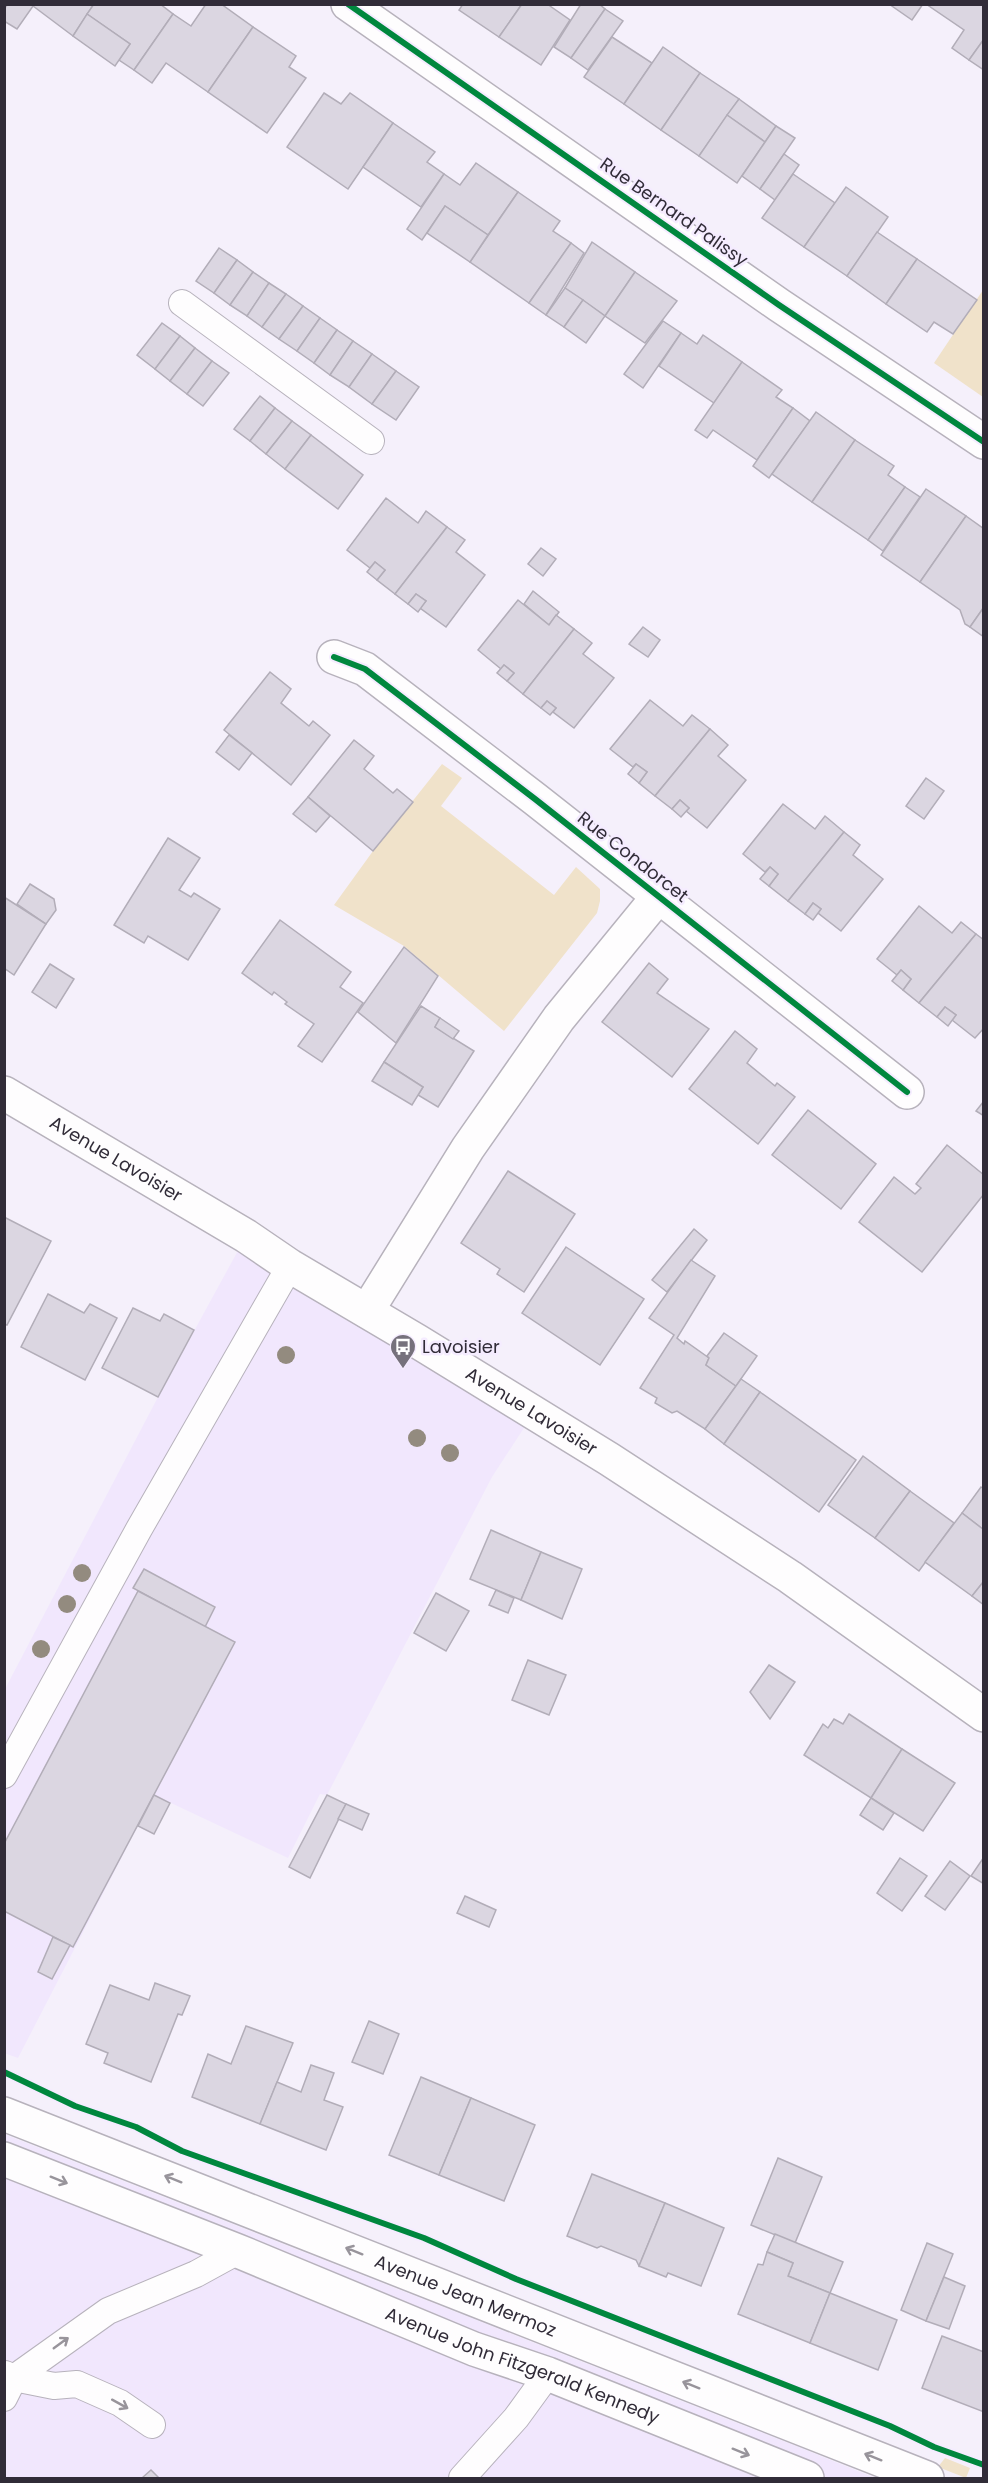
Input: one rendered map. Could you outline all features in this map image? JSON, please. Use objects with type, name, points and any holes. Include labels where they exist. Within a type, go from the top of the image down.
[{"type":"main road","name":"Rue Bernard Palissy","points":[[348,4],[779,305],[984,442]]},
{"type":"main road","name":"Rue Condorcet","points":[[334,657],[365,669],[907,1092]]},
{"type":"main road","points":[[367,1311],[468,1148],[559,1018],[658,897]]},
{"type":"main road","name":"Avenue Lavoisier","points":[[4,1093],[236,1230],[290,1266],[609,1460],[770,1564],[984,1715]]},
{"type":"main road","name":"Avenue Jean Mermoz","points":[[4,2114],[927,2478]]},
{"type":"main road","points":[[4,2159],[238,2251]]},
{"type":"main road","name":"Avenue John Fitzgerald Kennedy","points":[[238,2251],[474,2349],[548,2374],[807,2478]]},
{"type":"lane","points":[[182,303],[371,441]]},
{"type":"lane","points":[[4,1775],[139,1529],[290,1266]]},
{"type":"lane","points":[[8,2383],[108,2311],[196,2274],[238,2251]]},
{"type":"lane","points":[[462,2478],[516,2418],[548,2374]]},
{"type":"lane","points":[[8,2383],[54,2386],[77,2384],[120,2403],[152,2425]]},
{"type":"shaded area","points":[[983,290],[983,397],[934,363]]},
{"type":"shaded area","points":[[442,764],[462,778],[441,806],[554,895],[576,867],[600,889],[597,913],[504,1031],[404,946],[334,905],[373,851]]},
{"type":"shaded area","points":[[246,1236],[533,1414],[492,1477],[327,1795],[320,1794],[288,1858],[154,1795],[18,2058],[4,2053],[4,1691],[158,1397]]},
{"type":"shaded area","points":[[4,2134],[796,2446],[875,2478],[5,2478]]},
{"type":"shaded area","points":[[945,2458],[970,2468],[966,2478],[938,2467]]},
{"type":"building","points":[[8,4],[94,4],[73,36],[33,6],[17,29],[4,21],[4,9]]},
{"type":"building","points":[[94,4],[160,4],[173,14],[134,70],[119,60],[130,44],[87,14]]},
{"type":"building","points":[[206,4],[221,4],[253,27],[208,92],[166,63],[152,83],[134,70],[173,14],[191,26]]},
{"type":"building","points":[[463,4],[522,4],[499,37],[459,10]]},
{"type":"building","points":[[522,4],[547,4],[570,20],[541,65],[499,37]]},
{"type":"building","points":[[581,4],[599,4],[605,9],[571,58],[554,47]]},
{"type":"building","points":[[889,4],[923,4],[912,20]]},
{"type":"building","points":[[926,4],[984,4],[984,39],[969,60],[952,48],[964,30]]},
{"type":"building","points":[[605,9],[623,21],[588,70],[571,58]]},
{"type":"building","points":[[87,14],[130,44],[115,66],[73,36]]},
{"type":"building","points":[[253,27],[296,56],[289,67],[306,78],[267,133],[208,92]]},
{"type":"building","points":[[612,37],[652,63],[624,104],[584,77]]},
{"type":"building","points":[[984,39],[984,70],[969,60]]},
{"type":"building","points":[[663,47],[700,73],[661,130],[624,104]]},
{"type":"building","points":[[700,73],[739,99],[699,156],[661,130]]},
{"type":"building","points":[[324,93],[341,104],[350,93],[393,123],[348,189],[287,147]]},
{"type":"building","points":[[739,99],[776,126],[765,142],[727,115]]},
{"type":"building","points":[[727,115],[765,142],[737,183],[699,156]]},
{"type":"building","points":[[393,123],[435,152],[427,162],[444,174],[421,207],[363,167]]},
{"type":"building","points":[[776,126],[795,138],[760,189],[742,176]]},
{"type":"building","points":[[784,154],[799,165],[775,200],[760,189]]},
{"type":"building","points":[[476,163],[518,192],[488,235],[445,206],[422,240],[407,229],[444,174],[460,185]]},
{"type":"building","points":[[793,174],[835,203],[804,247],[762,218]]},
{"type":"building","points":[[846,187],[888,217],[847,276],[804,247]]},
{"type":"building","points":[[518,192],[560,221],[553,231],[571,243],[529,303],[470,262]]},
{"type":"building","points":[[445,206],[488,235],[470,262],[427,233]]},
{"type":"building","points":[[877,232],[917,259],[886,304],[847,276]]},
{"type":"building","points":[[592,242],[635,272],[605,316],[565,288]]},
{"type":"building","points":[[571,243],[584,253],[546,315],[529,303]]},
{"type":"building","points":[[219,248],[237,260],[214,293],[196,281]]},
{"type":"building","points":[[917,259],[977,300],[953,334],[934,322],[927,332],[886,304]]},
{"type":"building","points":[[237,260],[253,272],[230,305],[214,293]]},
{"type":"building","points":[[253,272],[269,283],[247,316],[230,305]]},
{"type":"building","points":[[635,272],[677,301],[645,343],[605,316]]},
{"type":"building","points":[[269,283],[286,294],[262,327],[247,316]]},
{"type":"building","points":[[565,288],[583,300],[564,327],[546,315]]},
{"type":"building","points":[[286,294],[303,306],[279,339],[262,327]]},
{"type":"building","points":[[583,300],[605,316],[586,343],[564,327]]},
{"type":"building","points":[[303,306],[320,318],[297,351],[279,339]]},
{"type":"building","points":[[320,318],[337,330],[314,363],[297,351]]},
{"type":"building","points":[[663,321],[681,333],[643,388],[624,374]]},
{"type":"building","points":[[162,323],[180,336],[155,369],[137,355]]},
{"type":"building","points":[[337,330],[353,341],[330,375],[314,363]]},
{"type":"building","points":[[681,333],[697,344],[703,335],[742,362],[714,403],[659,366]]},
{"type":"building","points":[[180,336],[195,348],[170,381],[155,369]]},
{"type":"building","points":[[353,341],[372,354],[349,387],[330,375]]},
{"type":"building","points":[[195,348],[212,361],[187,394],[170,381]]},
{"type":"building","points":[[372,354],[396,371],[372,404],[349,387]]},
{"type":"building","points":[[212,361],[229,373],[203,406],[187,394]]},
{"type":"building","points":[[742,362],[782,390],[776,397],[793,408],[757,460],[713,430],[707,438],[695,430]]},
{"type":"building","points":[[396,371],[419,387],[396,420],[372,404]]},
{"type":"building","points":[[260,396],[275,408],[250,441],[234,429]]},
{"type":"building","points":[[275,408],[292,421],[266,454],[250,441]]},
{"type":"building","points":[[793,408],[810,421],[769,478],[753,466]]},
{"type":"building","points":[[816,412],[855,440],[812,502],[772,474]]},
{"type":"building","points":[[292,421],[311,435],[285,469],[266,454]]},
{"type":"building","points":[[311,435],[363,475],[338,509],[285,469]]},
{"type":"building","points":[[855,440],[894,466],[888,475],[905,487],[868,540],[812,502]]},
{"type":"building","points":[[905,487],[920,497],[883,551],[868,540]]},
{"type":"building","points":[[926,489],[966,516],[920,582],[881,555]]},
{"type":"building","points":[[386,498],[418,523],[426,511],[447,527],[395,594],[377,580],[385,570],[375,562],[370,568],[347,550]]},
{"type":"building","points":[[966,516],[984,529],[984,607],[970,627],[965,624],[960,610],[920,582]]},
{"type":"building","points":[[447,527],[465,540],[456,552],[485,575],[446,627],[420,608],[426,601],[416,594],[408,604],[395,594]]},
{"type":"building","points":[[541,548],[556,559],[543,576],[528,564]]},
{"type":"building","points":[[375,562],[385,570],[377,580],[367,572]]},
{"type":"building","points":[[533,591],[559,612],[549,625],[524,604]]},
{"type":"building","points":[[416,594],[426,601],[418,612],[408,604]]},
{"type":"building","points":[[518,600],[549,625],[556,615],[574,629],[523,694],[507,681],[514,673],[504,665],[501,669],[478,650]]},
{"type":"building","points":[[984,607],[984,637],[970,627]]},
{"type":"building","points":[[643,627],[660,640],[648,657],[629,644]]},
{"type":"building","points":[[574,629],[592,643],[583,654],[614,678],[574,728],[553,712],[556,708],[547,701],[541,708],[523,694]]},
{"type":"building","points":[[504,665],[514,673],[507,681],[497,673]]},
{"type":"building","points":[[270,672],[291,689],[281,703],[309,726],[313,721],[330,735],[291,785],[224,730]]},
{"type":"building","points":[[650,700],[683,726],[692,715],[710,729],[655,796],[639,783],[647,772],[636,764],[633,767],[610,749]]},
{"type":"building","points":[[547,701],[556,708],[550,715],[541,708]]},
{"type":"building","points":[[710,729],[728,745],[718,756],[746,780],[707,828],[686,811],[689,808],[680,800],[672,809],[655,796]]},
{"type":"building","points":[[229,735],[252,753],[239,770],[216,752]]},
{"type":"building","points":[[354,740],[374,756],[364,769],[393,793],[397,789],[413,802],[373,851],[308,797]]},
{"type":"building","points":[[636,764],[647,772],[639,783],[628,774]]},
{"type":"building","points":[[926,778],[944,791],[924,819],[906,806]]},
{"type":"building","points":[[308,797],[330,816],[316,832],[293,814]]},
{"type":"building","points":[[680,800],[689,808],[681,817],[672,809]]},
{"type":"building","points":[[783,804],[815,829],[825,816],[844,832],[788,901],[769,886],[778,874],[770,867],[765,872],[743,854]]},
{"type":"building","points":[[844,832],[860,845],[853,855],[883,879],[841,931],[818,913],[821,909],[813,903],[805,914],[788,901]]},
{"type":"building","points":[[168,838],[200,858],[179,890],[191,897],[194,893],[220,909],[188,960],[148,936],[144,943],[114,925]]},
{"type":"building","points":[[770,867],[778,874],[769,886],[760,879]]},
{"type":"building","points":[[30,884],[54,899],[56,910],[46,924],[17,904]]},
{"type":"building","points":[[4,897],[46,924],[14,975],[4,968]]},
{"type":"building","points":[[813,903],[821,909],[813,920],[805,914]]},
{"type":"building","points":[[919,906],[952,933],[961,922],[976,934],[919,1003],[903,990],[911,979],[901,970],[897,975],[877,959]]},
{"type":"building","points":[[280,920],[351,972],[340,987],[363,1003],[322,1062],[298,1046],[314,1024],[285,1004],[287,1002],[274,992],[272,995],[242,973]]},
{"type":"building","points":[[976,934],[984,940],[984,1028],[975,1038],[952,1020],[956,1015],[945,1007],[937,1017],[919,1003]]},
{"type":"building","points":[[404,947],[438,976],[396,1043],[358,1012]]},
{"type":"building","points":[[649,963],[668,979],[657,993],[709,1029],[672,1077],[602,1022]]},
{"type":"building","points":[[50,964],[74,979],[56,1008],[32,992]]},
{"type":"building","points":[[901,970],[911,979],[903,990],[892,981]]},
{"type":"building","points":[[421,1006],[440,1018],[435,1027],[474,1051],[438,1107],[418,1095],[423,1087],[384,1062]]},
{"type":"building","points":[[945,1007],[956,1015],[948,1026],[937,1017]]},
{"type":"building","points":[[440,1018],[459,1031],[453,1039],[435,1027]]},
{"type":"building","points":[[735,1031],[757,1049],[747,1063],[775,1086],[777,1083],[795,1097],[758,1144],[689,1089]]},
{"type":"building","points":[[384,1062],[423,1087],[412,1105],[372,1081]]},
{"type":"building","points":[[984,1101],[984,1116],[976,1111]]},
{"type":"building","points":[[808,1110],[876,1164],[841,1209],[772,1155]]},
{"type":"building","points":[[947,1145],[984,1175],[984,1194],[922,1272],[859,1222],[894,1177],[915,1194],[921,1188],[916,1184]]},
{"type":"building","points":[[508,1171],[575,1214],[524,1292],[497,1274],[500,1269],[461,1243]]},
{"type":"building","points":[[4,1217],[51,1241],[7,1325],[4,1324]]},
{"type":"building","points":[[694,1229],[707,1240],[667,1292],[652,1280]]},
{"type":"building","points":[[566,1247],[644,1299],[600,1365],[522,1313]]},
{"type":"building","points":[[691,1260],[715,1276],[677,1338],[709,1358],[706,1365],[736,1386],[705,1429],[677,1411],[672,1413],[655,1403],[657,1398],[640,1388],[674,1335],[649,1318]]},
{"type":"building","points":[[48,1294],[84,1313],[90,1304],[117,1318],[85,1380],[21,1347]]},
{"type":"building","points":[[133,1308],[160,1321],[164,1314],[194,1330],[158,1397],[102,1368]]},
{"type":"building","points":[[724,1333],[757,1356],[736,1386],[706,1365],[709,1358],[707,1356]]},
{"type":"building","points":[[741,1379],[760,1392],[724,1444],[705,1429]]},
{"type":"building","points":[[760,1392],[856,1460],[819,1512],[724,1444]]},
{"type":"building","points":[[863,1456],[910,1491],[875,1538],[828,1505]]},
{"type":"building","points":[[981,1487],[984,1489],[984,1530],[962,1513]]},
{"type":"building","points":[[910,1491],[954,1523],[919,1571],[875,1538]]},
{"type":"building","points":[[962,1513],[984,1530],[984,1581],[972,1596],[925,1562]]},
{"type":"building","points":[[491,1530],[541,1552],[521,1600],[470,1579]]},
{"type":"building","points":[[541,1552],[582,1569],[562,1619],[521,1600]]},
{"type":"building","points":[[144,1569],[215,1607],[205,1627],[133,1588]]},
{"type":"building","points":[[984,1581],[984,1605],[972,1596]]},
{"type":"building","points":[[496,1590],[514,1598],[508,1613],[489,1605]]},
{"type":"building","points":[[138,1591],[235,1642],[73,1947],[4,1911],[4,1844]]},
{"type":"building","points":[[436,1593],[469,1611],[446,1651],[414,1633]]},
{"type":"building","points":[[528,1660],[566,1675],[549,1715],[512,1700]]},
{"type":"building","points":[[769,1665],[795,1682],[770,1719],[750,1692]]},
{"type":"building","points":[[849,1714],[902,1749],[871,1798],[804,1755],[823,1724],[828,1728],[834,1719],[843,1724]]},
{"type":"building","points":[[902,1749],[955,1783],[923,1831],[871,1798]]},
{"type":"building","points":[[154,1795],[170,1803],[154,1834],[138,1826]]},
{"type":"building","points":[[327,1795],[346,1804],[310,1878],[289,1867]]},
{"type":"building","points":[[871,1798],[894,1813],[883,1830],[860,1815]]},
{"type":"building","points":[[346,1804],[369,1814],[362,1830],[338,1819]]},
{"type":"building","points":[[984,1857],[984,1884],[971,1876]]},
{"type":"building","points":[[900,1858],[927,1876],[902,1911],[877,1893]]},
{"type":"building","points":[[950,1861],[970,1876],[945,1910],[925,1896]]},
{"type":"building","points":[[465,1896],[496,1910],[489,1927],[457,1913]]},
{"type":"building","points":[[53,1937],[70,1945],[52,1979],[38,1972]]},
{"type":"building","points":[[155,1983],[190,1996],[182,2015],[178,2014],[151,2082],[104,2063],[108,2053],[86,2044],[110,1985],[149,2000]]},
{"type":"building","points":[[369,2021],[399,2034],[383,2074],[352,2062]]},
{"type":"building","points":[[246,2026],[293,2043],[260,2124],[192,2097],[208,2054],[231,2064]]},
{"type":"building","points":[[311,2065],[334,2073],[324,2100],[343,2107],[326,2150],[260,2124],[277,2082],[301,2092]]},
{"type":"building","points":[[421,2077],[471,2098],[439,2175],[389,2155]]},
{"type":"building","points":[[471,2098],[535,2125],[504,2201],[439,2175]]},
{"type":"building","points":[[778,2158],[822,2177],[795,2243],[751,2225]]},
{"type":"building","points":[[592,2174],[665,2203],[639,2266],[636,2260],[567,2236]]},
{"type":"building","points":[[665,2203],[724,2228],[701,2286],[668,2273],[666,2277],[639,2266]]},
{"type":"building","points":[[775,2234],[843,2262],[830,2293],[788,2276],[793,2263],[767,2252]]},
{"type":"building","points":[[927,2243],[953,2254],[926,2321],[901,2310]]},
{"type":"building","points":[[767,2252],[793,2263],[788,2276],[830,2293],[810,2343],[738,2314],[758,2264],[763,2265]]},
{"type":"building","points":[[944,2277],[965,2286],[949,2329],[926,2321]]},
{"type":"building","points":[[830,2293],[897,2320],[878,2370],[810,2343]]},
{"type":"building","points":[[942,2336],[984,2352],[984,2412],[922,2388]]},
{"type":"building","points":[[151,2470],[159,2478],[142,2478]]},
{"type":"cycle path","points":[[348,4],[779,305],[984,442]]},
{"type":"cycle path","points":[[334,657],[365,669],[535,799],[907,1092]]},
{"type":"cycle path","points":[[4,2072],[75,2106],[136,2127],[182,2151],[424,2238],[516,2279],[984,2465]]},
{"type":"place","name":"Lavoisier","points":[[403,1370]]}]
